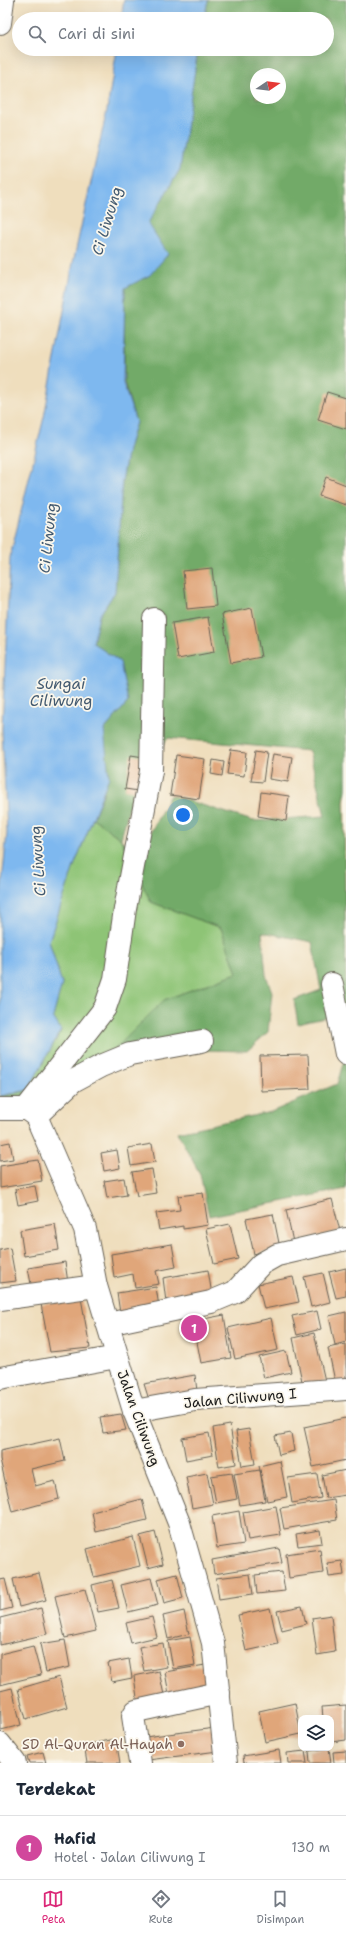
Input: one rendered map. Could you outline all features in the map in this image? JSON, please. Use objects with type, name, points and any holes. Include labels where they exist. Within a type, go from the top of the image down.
[{"type":"street","points":[[0,23],[3,0]]},
{"type":"street","points":[[31,1112],[106,1008],[115,979],[125,909],[151,771],[154,619]]},
{"type":"street","points":[[332,984],[346,1054]]},
{"type":"street","points":[[0,1109],[31,1112],[73,1081],[101,1066],[130,1054],[202,1041]]},
{"type":"street","name":"Jalan Ciliwung","points":[[31,1112],[85,1229],[96,1286],[134,1411],[179,1523],[213,1643],[226,1763]]},
{"type":"street","points":[[108,1324],[210,1302],[235,1292],[261,1264],[277,1255],[346,1239]]},
{"type":"street","points":[[0,1299],[96,1286]]},
{"type":"street","points":[[0,1378],[117,1357]]},
{"type":"street","name":"Jalan Ciliwung I","points":[[134,1411],[195,1400],[346,1389]]},
{"type":"street","points":[[140,1763],[133,1716],[136,1711],[219,1693]]},
{"type":"street","points":[[0,1744],[15,1763]]},
{"type":"green space","points":[[208,0],[346,0],[346,789],[344,801],[346,1013],[298,1024],[294,1000],[321,990],[312,942],[262,932],[266,975],[272,992],[268,1032],[247,1051],[201,1050],[130,1054],[0,1109],[0,1097],[28,1090],[113,1051],[164,1000],[237,973],[221,928],[151,902],[121,840],[140,853],[170,795],[253,821],[325,816],[309,751],[168,738],[134,788],[121,839],[93,818],[104,792],[104,730],[128,702],[120,662],[93,643],[99,616],[115,592],[122,481],[128,449],[136,422],[124,382],[125,288],[150,275],[148,223],[180,169],[197,56],[334,56],[334,12],[205,12]]},
{"type":"green space","points":[[93,818],[121,839],[151,902],[221,928],[237,973],[164,1000],[113,1051],[28,1090],[61,1031],[53,1017],[62,984],[49,941],[74,866]]},
{"type":"green space","points":[[346,1054],[346,1189],[209,1216],[200,1174],[177,1132],[271,1112],[337,1084]]},
{"type":"water","points":[[124,0],[208,0],[205,12],[122,12]]},
{"type":"water","name":"Sungai Ciliwung","points":[[116,56],[197,56],[180,169],[148,223],[168,254],[150,275],[125,288],[123,383],[136,422],[128,449],[122,481],[115,592],[99,616],[93,643],[120,662],[128,702],[104,730],[109,777],[74,866],[49,941],[62,984],[53,1017],[61,1030],[28,1090],[0,1096],[0,902],[7,833],[2,729],[10,557],[44,417],[73,263],[107,110]]},
{"type":"building","points":[[327,392],[346,398],[346,429],[318,420]]},
{"type":"building","points":[[326,477],[346,485],[346,505],[319,496]]},
{"type":"building","points":[[212,568],[216,606],[187,609],[183,571]]},
{"type":"building","points":[[252,608],[261,657],[231,663],[222,614]]},
{"type":"building","points":[[208,617],[214,652],[178,659],[172,623]]},
{"type":"building","points":[[231,750],[247,752],[244,776],[227,774]]},
{"type":"building","points":[[256,750],[267,752],[263,782],[251,781]]},
{"type":"building","points":[[273,754],[292,757],[288,782],[269,779]]},
{"type":"building","points":[[131,755],[150,758],[145,792],[125,789]]},
{"type":"building","points":[[176,755],[205,759],[199,799],[170,795]]},
{"type":"building","points":[[213,760],[224,762],[222,776],[211,774]]},
{"type":"building","points":[[261,792],[289,796],[286,821],[258,816]]},
{"type":"building","points":[[308,1055],[310,1089],[261,1091],[260,1056]]},
{"type":"building","points":[[10,1142],[13,1159],[0,1161],[0,1144]]},
{"type":"building","points":[[152,1144],[155,1162],[131,1166],[128,1148]]},
{"type":"building","points":[[117,1150],[120,1168],[104,1171],[101,1153]]},
{"type":"building","points":[[38,1160],[42,1181],[0,1188],[0,1166]]},
{"type":"building","points":[[152,1169],[156,1193],[137,1196],[132,1172]]},
{"type":"building","points":[[124,1178],[127,1195],[107,1198],[104,1181]]},
{"type":"building","points":[[35,1186],[38,1201],[18,1205],[15,1189]]},
{"type":"building","points":[[203,1193],[208,1225],[183,1229],[183,1226],[159,1230],[156,1213],[180,1210],[178,1196]]},
{"type":"building","points":[[332,1199],[340,1231],[293,1242],[286,1210]]},
{"type":"building","points":[[273,1214],[280,1248],[254,1254],[246,1219]]},
{"type":"building","points":[[55,1224],[59,1250],[24,1256],[20,1230]]},
{"type":"building","points":[[230,1224],[238,1259],[214,1264],[206,1229]]},
{"type":"building","points":[[172,1244],[176,1267],[156,1271],[159,1284],[135,1288],[133,1274],[114,1278],[111,1254]]},
{"type":"building","points":[[10,1248],[16,1281],[0,1283],[0,1250]]},
{"type":"building","points":[[65,1262],[68,1283],[32,1289],[28,1268]]},
{"type":"building","points":[[346,1268],[346,1296],[336,1298],[329,1272]]},
{"type":"building","points":[[208,1270],[212,1295],[166,1302],[163,1278]]},
{"type":"building","points":[[323,1273],[330,1302],[311,1307],[304,1277]]},
{"type":"building","points":[[293,1277],[299,1302],[264,1309],[258,1284]]},
{"type":"building","points":[[156,1287],[159,1307],[120,1313],[117,1293]]},
{"type":"building","points":[[81,1298],[90,1348],[50,1352],[41,1304]]},
{"type":"building","points":[[317,1311],[321,1329],[297,1335],[292,1316]]},
{"type":"building","points":[[346,1312],[346,1342],[335,1345],[329,1316]]},
{"type":"building","points":[[224,1315],[231,1358],[201,1363],[193,1321]]},
{"type":"building","points":[[271,1318],[278,1350],[235,1359],[228,1328]]},
{"type":"building","points":[[314,1333],[325,1381],[303,1386],[293,1338]]},
{"type":"building","points":[[346,1344],[346,1384],[336,1386],[328,1348]]},
{"type":"building","points":[[286,1351],[291,1372],[264,1378],[259,1357]]},
{"type":"building","points":[[195,1375],[198,1399],[151,1406],[144,1384]]},
{"type":"building","points":[[121,1414],[126,1430],[103,1433],[100,1417]]},
{"type":"building","points":[[346,1418],[346,1460],[313,1467],[304,1427]]},
{"type":"building","points":[[230,1425],[236,1464],[219,1467],[213,1428]]},
{"type":"building","points":[[249,1429],[255,1464],[242,1466],[236,1431]]},
{"type":"building","points":[[209,1433],[213,1455],[186,1460],[182,1438]]},
{"type":"building","points":[[291,1433],[294,1451],[279,1455],[275,1436]]},
{"type":"building","points":[[60,1438],[65,1461],[31,1469],[35,1486],[55,1481],[59,1499],[12,1512],[0,1459],[0,1451]]},
{"type":"building","points":[[280,1461],[287,1497],[267,1501],[259,1466]]},
{"type":"building","points":[[260,1470],[265,1501],[240,1505],[234,1474]]},
{"type":"building","points":[[346,1470],[346,1495],[326,1498],[322,1475]]},
{"type":"building","points":[[207,1473],[213,1504],[192,1508],[186,1477]]},
{"type":"building","points":[[232,1473],[237,1499],[216,1503],[211,1476]]},
{"type":"building","points":[[317,1474],[321,1498],[292,1503],[288,1478]]},
{"type":"building","points":[[142,1499],[147,1520],[96,1532],[92,1512]]},
{"type":"building","points":[[334,1500],[337,1520],[284,1529],[280,1508]]},
{"type":"building","points":[[276,1506],[281,1535],[248,1540],[243,1512]]},
{"type":"building","points":[[239,1511],[244,1544],[217,1548],[212,1516]]},
{"type":"building","points":[[320,1530],[322,1543],[298,1546],[296,1534]]},
{"type":"building","points":[[155,1532],[163,1564],[148,1568],[140,1536]]},
{"type":"building","points":[[133,1537],[140,1566],[94,1577],[87,1549]]},
{"type":"building","points":[[279,1548],[282,1563],[214,1574],[212,1560]]},
{"type":"building","points":[[320,1549],[323,1573],[289,1578],[286,1554]]},
{"type":"building","points":[[342,1561],[344,1575],[329,1577],[327,1563]]},
{"type":"building","points":[[282,1572],[285,1591],[257,1594],[255,1575]]},
{"type":"building","points":[[39,1573],[46,1600],[19,1607],[13,1579]]},
{"type":"building","points":[[177,1574],[183,1598],[164,1603],[158,1579]]},
{"type":"building","points":[[250,1574],[253,1594],[219,1599],[216,1578]]},
{"type":"building","points":[[151,1578],[158,1605],[128,1612],[121,1585]]},
{"type":"building","points":[[5,1579],[12,1608],[0,1611],[0,1580]]},
{"type":"building","points":[[112,1580],[119,1608],[98,1612],[92,1585]]},
{"type":"building","points":[[85,1589],[96,1631],[65,1638],[55,1596]]},
{"type":"building","points":[[302,1606],[306,1624],[282,1630],[277,1611]]},
{"type":"building","points":[[41,1608],[47,1634],[0,1645],[0,1618]]},
{"type":"building","points":[[270,1608],[278,1644],[246,1651],[238,1615]]},
{"type":"building","points":[[184,1611],[189,1634],[168,1639],[163,1616]]},
{"type":"building","points":[[331,1615],[335,1652],[317,1655],[312,1618]]},
{"type":"building","points":[[152,1617],[157,1637],[131,1643],[126,1623]]},
{"type":"building","points":[[190,1637],[195,1665],[173,1669],[168,1641]]},
{"type":"building","points":[[65,1640],[70,1667],[46,1672],[40,1644]]},
{"type":"building","points":[[163,1643],[167,1667],[144,1671],[139,1647]]},
{"type":"building","points":[[33,1646],[41,1675],[0,1685],[0,1654]]},
{"type":"building","points":[[129,1659],[132,1678],[112,1682],[108,1663]]},
{"type":"building","points":[[205,1665],[210,1693],[170,1700],[165,1672]]},
{"type":"building","points":[[159,1671],[165,1700],[138,1705],[134,1676]]},
{"type":"building","points":[[59,1677],[67,1707],[26,1719],[18,1689]]},
{"type":"building","points":[[12,1688],[21,1725],[1,1730],[0,1691]]},
{"type":"building","points":[[295,1703],[298,1718],[298,1735],[265,1742],[259,1711]]},
{"type":"building","points":[[346,1705],[346,1740],[334,1742],[334,1715],[323,1715],[322,1707]]},
{"type":"building","name":"SD Al-Quran Al-Hayah","points":[[215,1728],[218,1751],[148,1760],[145,1737]]},
{"type":"building","points":[[116,1739],[120,1763],[87,1763],[84,1745]]},
{"type":"building","points":[[279,1750],[281,1763],[244,1763],[243,1756]]},
{"type":"building","points":[[305,1751],[307,1763],[288,1763],[287,1753]]},
{"type":"building","points":[[309,1751],[329,1751],[331,1763],[310,1763]]},
{"type":"building","points":[[346,1751],[346,1763],[334,1763],[333,1752]]},
{"type":"building","points":[[43,1752],[46,1763],[29,1763],[27,1756]]},
{"type":"place","name":"Hafid","points":[[194,1328]]},
{"type":"place","name":"SD Al-Quran Al-Hayah","points":[[181,1744]]},
{"type":"water label","name":"Ci Liwung","points":[[107,221]]},
{"type":"water label","name":"Ci Liwung","points":[[48,538]]},
{"type":"water label","name":"Ci Liwung","points":[[38,861]]}]
